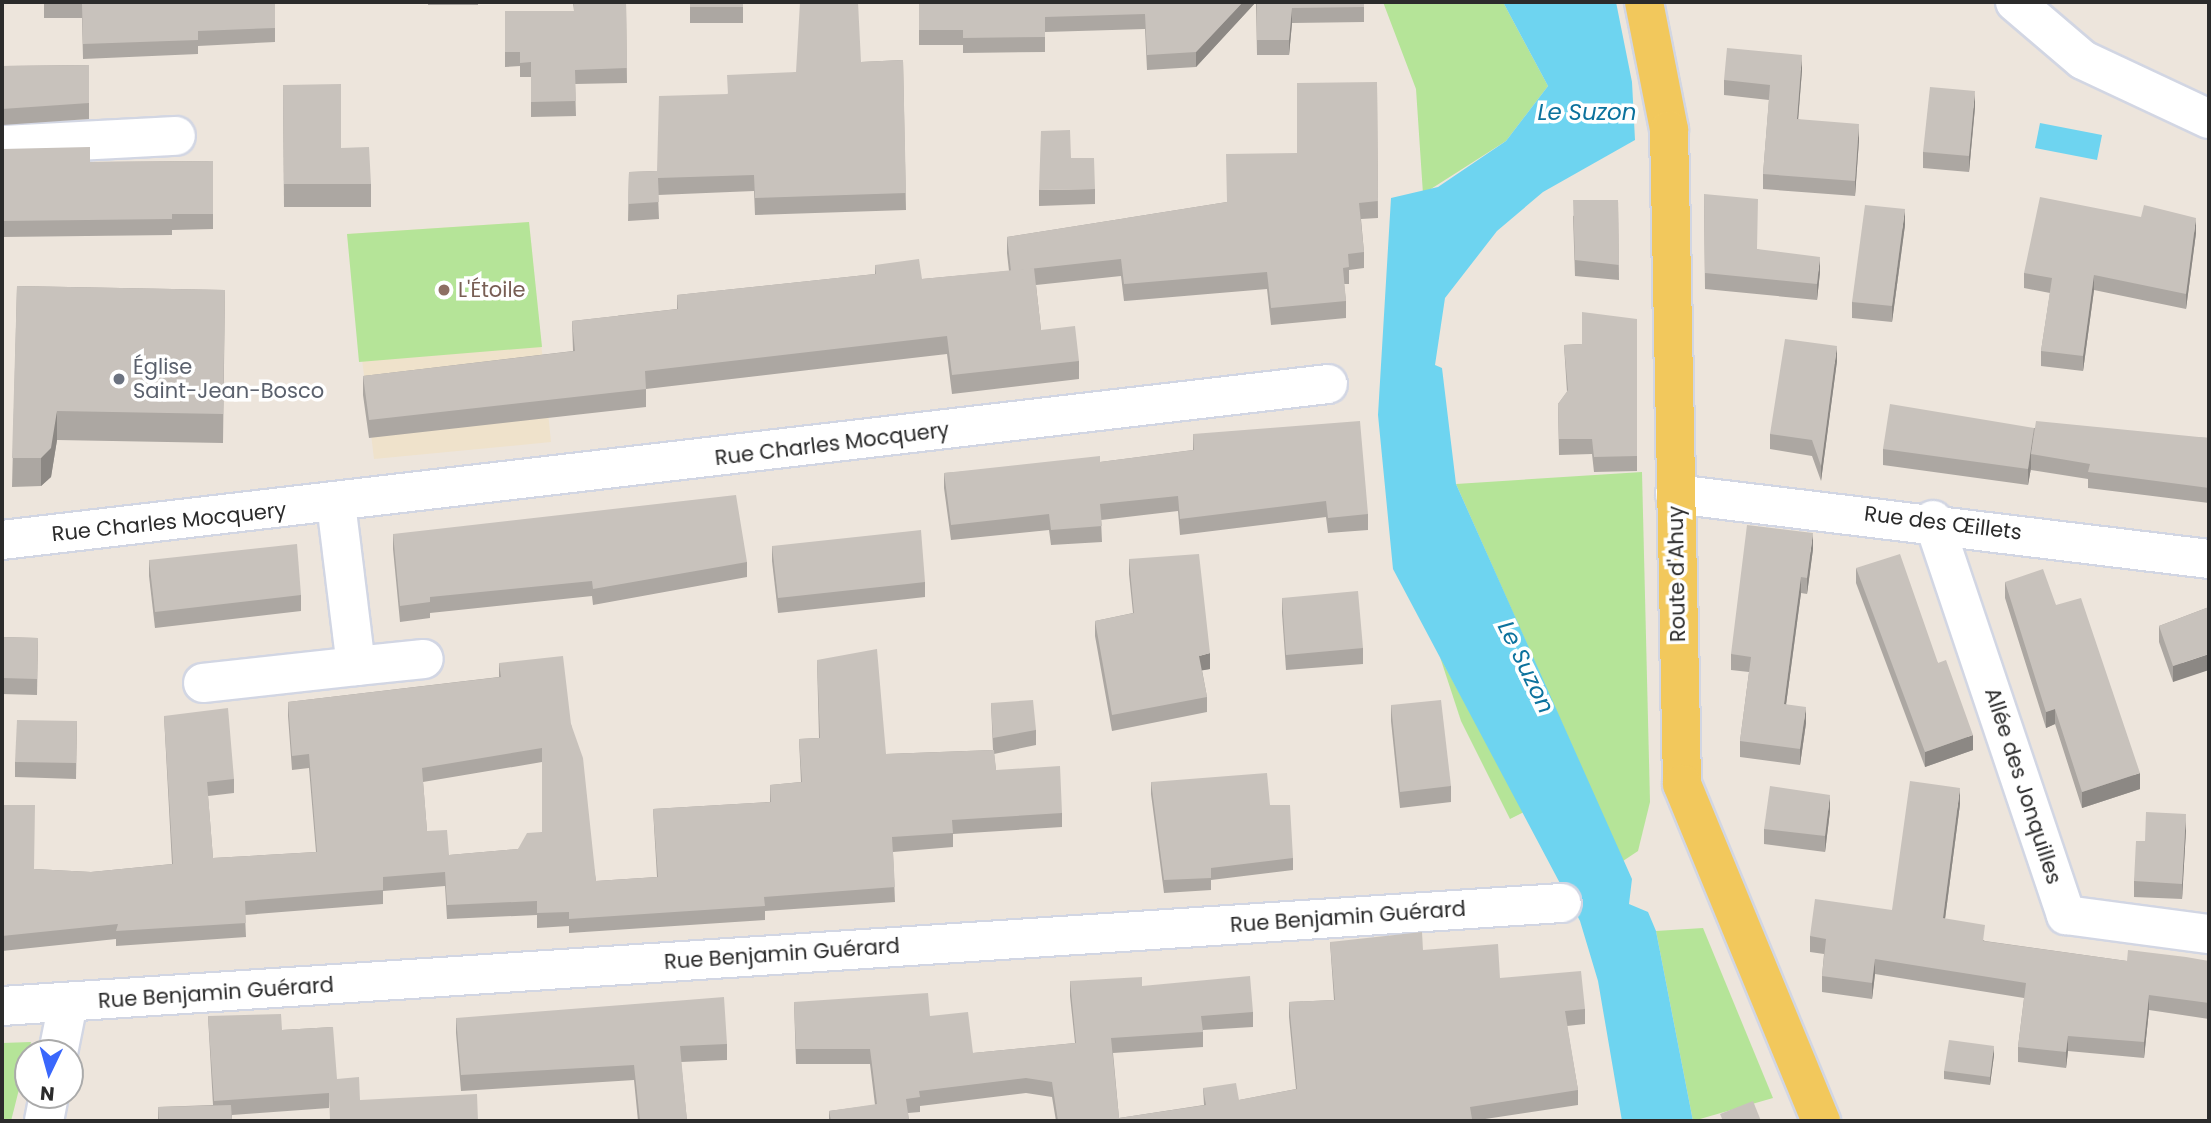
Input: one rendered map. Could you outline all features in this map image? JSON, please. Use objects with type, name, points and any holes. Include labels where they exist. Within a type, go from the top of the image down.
[{"type":"main road","name":"Route d'Ahuy","points":[[1644,2],[1669,130],[1682,784],[1821,1121]]},
{"type":"street","points":[[2015,2],[2083,60],[2209,119]]},
{"type":"street","points":[[2,145],[176,136]]},
{"type":"street","name":"Rue Charles Mocquery","points":[[2,540],[336,503],[1328,384]]},
{"type":"street","name":"Rue des Œillets","points":[[1675,494],[1933,520],[2209,559]]},
{"type":"street","points":[[336,503],[356,666]]},
{"type":"street","name":"Allée des Jonquilles","points":[[1933,520],[2066,915],[2209,934]]},
{"type":"street","points":[[203,683],[424,659]]},
{"type":"street","name":"Rue Benjamin Guérard","points":[[2,1006],[1562,903]]},
{"type":"street","points":[[61,1039],[68,1003]]},
{"type":"shaded area","name":"L'Étoile","points":[[529,222],[551,442],[374,459],[347,234]]},
{"type":"green space","points":[[1383,2],[1503,2],[1548,86],[1506,141],[1423,194],[1416,89]]},
{"type":"green space","points":[[529,222],[542,347],[359,362],[347,234]]},
{"type":"green space","points":[[1642,472],[1650,802],[1638,851],[1623,861],[1456,484]]},
{"type":"green space","points":[[1440,657],[1524,812],[1510,819],[1461,721]]},
{"type":"green space","points":[[1703,928],[1773,1098],[1693,1121],[1656,931]]},
{"type":"green space","points":[[2,1043],[14,1043],[14,1109],[11,1121],[2,1121]]},
{"type":"water","name":"Le Suzon","points":[[1503,2],[1616,2],[1632,82],[1635,140],[1543,192],[1497,231],[1445,298],[1435,365],[1442,368],[1456,484],[1632,879],[1629,904],[1648,912],[1656,931],[1693,1121],[1622,1121],[1598,981],[1580,921],[1393,569],[1378,415],[1391,198],[1438,187],[1506,141],[1548,86]]},
{"type":"water","points":[[2040,123],[2102,135],[2097,160],[2035,148]]},
{"type":"building","points":[[44,2],[275,2],[275,28],[198,31],[198,40],[83,44],[82,4]]},
{"type":"building","points":[[574,2],[626,2],[627,68],[575,70],[576,101],[531,102],[531,62],[520,63],[520,52],[505,52],[505,11],[574,11]]},
{"type":"building","points":[[690,2],[743,2],[743,7],[690,7]]},
{"type":"building","points":[[800,2],[858,2],[861,62],[903,60],[906,193],[755,198],[754,175],[658,178],[659,202],[628,204],[629,172],[657,171],[659,96],[728,94],[727,75],[796,72]]},
{"type":"building","points":[[919,2],[1243,2],[1196,52],[1147,55],[1145,14],[1045,17],[1045,37],[963,38],[963,30],[919,30]]},
{"type":"building","points":[[1257,2],[1364,2],[1364,7],[1292,8],[1289,40],[1257,40]]},
{"type":"building","points":[[1727,48],[1802,55],[1797,119],[1859,124],[1855,181],[1763,174],[1770,85],[1724,80]]},
{"type":"building","points":[[89,65],[89,103],[2,109],[2,66]]},
{"type":"building","points":[[1377,82],[1378,201],[1359,203],[1364,252],[1348,254],[1349,267],[1343,268],[1346,301],[1271,308],[1267,272],[1124,284],[1121,259],[1011,271],[1007,237],[1227,202],[1226,154],[1297,153],[1297,83]]},
{"type":"building","points":[[341,84],[341,148],[369,147],[371,184],[284,184],[283,85]]},
{"type":"building","points":[[1930,87],[1975,91],[1969,156],[1923,152]]},
{"type":"building","points":[[1070,130],[1071,158],[1094,158],[1095,189],[1039,190],[1041,131]]},
{"type":"building","points":[[90,147],[90,162],[213,161],[213,214],[172,214],[172,219],[2,221],[2,149]]},
{"type":"building","points":[[1704,194],[1758,199],[1757,249],[1820,257],[1817,284],[1705,273]]},
{"type":"building","points":[[2040,197],[2141,217],[2144,205],[2196,218],[2186,294],[2094,275],[2083,356],[2041,351],[2052,278],[2024,273]]},
{"type":"building","points":[[1573,200],[1618,200],[1619,265],[1575,260]]},
{"type":"building","points":[[1865,205],[1905,209],[1892,306],[1852,302]]},
{"type":"building","points":[[919,259],[922,279],[1034,268],[1041,330],[1075,326],[1079,361],[952,375],[947,336],[645,371],[646,389],[369,420],[363,376],[575,351],[572,321],[678,309],[677,295],[876,274],[875,265]]},
{"type":"building","name":"Église Saint-Jean-Bosco","points":[[17,286],[225,290],[223,414],[57,411],[51,448],[41,458],[12,458]]},
{"type":"building","points":[[1582,312],[1637,319],[1637,456],[1594,457],[1592,439],[1559,439],[1558,404],[1568,390],[1564,345],[1582,344]]},
{"type":"building","points":[[1785,339],[1837,346],[1821,466],[1812,440],[1770,434]]},
{"type":"building","points":[[1890,404],[2034,428],[2028,469],[1883,449]]},
{"type":"building","points":[[1360,421],[1368,514],[1328,518],[1326,501],[1180,519],[1178,496],[1100,504],[1102,526],[1051,530],[1049,514],[951,525],[944,473],[1100,456],[1100,462],[1194,450],[1193,434]]},
{"type":"building","points":[[2036,421],[2209,438],[2209,488],[2088,472],[2090,464],[2031,454]]},
{"type":"building","points":[[736,495],[747,562],[593,589],[592,581],[430,597],[430,602],[400,606],[393,534]]},
{"type":"building","points":[[1747,525],[1813,533],[1807,578],[1801,577],[1784,704],[1806,707],[1800,749],[1740,741],[1751,657],[1731,654]]},
{"type":"building","points":[[921,530],[925,582],[778,598],[772,546]]},
{"type":"building","points":[[297,544],[301,595],[155,612],[149,560]]},
{"type":"building","points":[[1199,554],[1210,653],[1199,656],[1207,697],[1112,715],[1095,621],[1134,613],[1129,559]]},
{"type":"building","points":[[1900,554],[1938,663],[1946,660],[1973,735],[1925,752],[1856,568]]},
{"type":"building","points":[[2043,569],[2056,605],[2081,598],[2140,773],[2082,792],[2055,709],[2046,712],[2005,582]]},
{"type":"building","points":[[1358,591],[1363,648],[1286,655],[1282,598]]},
{"type":"building","points":[[2209,607],[2209,654],[2173,666],[2159,626]]},
{"type":"building","points":[[2,637],[38,638],[37,679],[2,678]]},
{"type":"building","points":[[877,649],[886,754],[994,750],[996,770],[1060,766],[1062,813],[952,820],[953,833],[892,837],[895,887],[764,897],[765,906],[569,919],[569,912],[537,913],[537,901],[447,905],[445,872],[383,877],[383,890],[245,901],[246,923],[116,931],[118,924],[2,936],[2,805],[35,805],[34,869],[91,872],[173,864],[164,716],[228,708],[234,779],[207,782],[213,858],[317,852],[309,754],[292,756],[288,702],[501,677],[499,663],[563,656],[571,724],[583,758],[596,881],[658,877],[653,809],[771,802],[770,785],[802,782],[799,739],[820,738],[817,660]],"holes":[[[542,748],[542,832],[527,833],[518,849],[449,855],[447,830],[427,831],[422,768]]]},
{"type":"building","points":[[1033,700],[1036,730],[993,738],[991,703]]},
{"type":"building","points":[[1441,700],[1451,786],[1400,792],[1391,705]]},
{"type":"building","points":[[17,720],[77,721],[76,763],[15,762]]},
{"type":"building","points":[[1267,773],[1270,805],[1290,805],[1293,858],[1211,868],[1211,878],[1164,880],[1151,782]]},
{"type":"building","points":[[1910,781],[1960,788],[1943,918],[1985,925],[1983,941],[2127,961],[2128,950],[2209,961],[2209,1003],[2149,995],[2144,1042],[2068,1036],[2066,1052],[2018,1047],[2026,983],[1875,959],[1872,983],[1822,976],[1826,939],[1810,936],[1815,899],[1892,910]]},
{"type":"building","points":[[1770,786],[1830,795],[1825,836],[1764,829]]},
{"type":"building","points":[[2146,812],[2186,814],[2182,884],[2134,881],[2136,841],[2145,841]]},
{"type":"building","points":[[1422,932],[1423,950],[1498,944],[1500,978],[1581,971],[1585,1009],[1565,1011],[1578,1090],[1470,1107],[1472,1119],[1460,1121],[1058,1121],[1052,1082],[1026,1078],[919,1091],[920,1097],[906,1099],[909,1121],[831,1121],[829,1111],[877,1104],[870,1049],[796,1049],[794,1002],[928,993],[930,1016],[968,1012],[973,1053],[1076,1043],[1070,981],[1142,977],[1142,986],[1250,976],[1253,1012],[1201,1016],[1203,1032],[1111,1038],[1119,1118],[1206,1105],[1203,1088],[1236,1083],[1239,1100],[1297,1089],[1289,1002],[1335,1000],[1330,942]]},
{"type":"building","points":[[724,997],[727,1044],[680,1046],[687,1121],[640,1121],[634,1065],[461,1075],[456,1018]]},
{"type":"building","points":[[281,1014],[282,1030],[333,1027],[337,1079],[359,1077],[360,1100],[477,1094],[478,1121],[330,1121],[329,1093],[214,1101],[208,1016]]},
{"type":"building","points":[[1949,1040],[1994,1046],[1990,1077],[1944,1071]]},
{"type":"building","points":[[1753,1101],[1761,1121],[1723,1121],[1720,1114]]},
{"type":"building","points":[[231,1105],[232,1121],[159,1121],[158,1107]]},
{"type":"place","name":"L'Étoile","points":[[444,290]]},
{"type":"place","name":"Église Saint-Jean-Bosco","points":[[119,379]]}]
